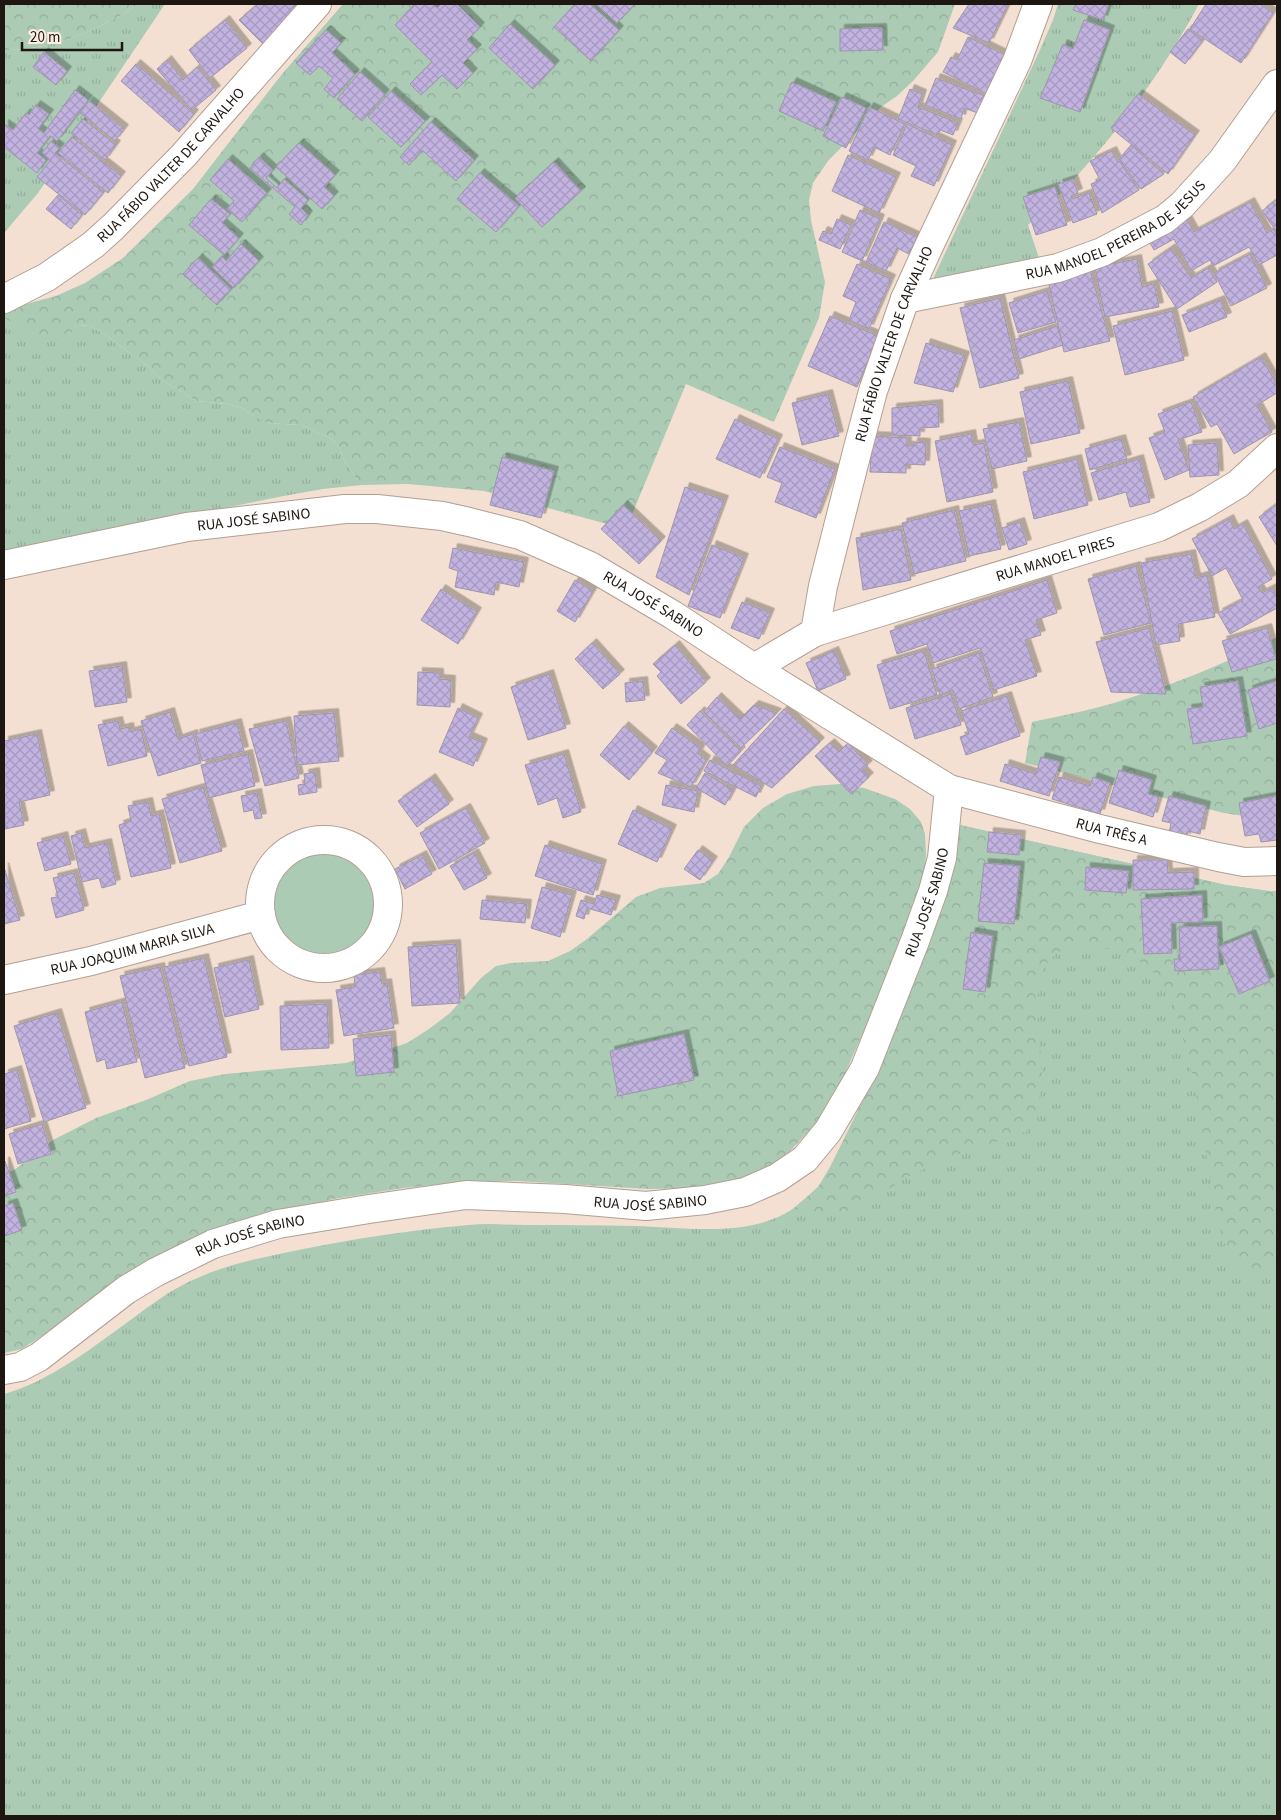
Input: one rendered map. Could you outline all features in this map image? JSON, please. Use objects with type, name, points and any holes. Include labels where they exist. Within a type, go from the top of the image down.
[{"type":"street","name":"RUA FÁBIO VALTER DE CARVALHO","points":[[4,299],[47,277],[93,245],[113,227],[183,156],[317,4]]},
{"type":"street","name":"RUA FÁBIO VALTER DE CARVALHO","points":[[815,632],[823,586],[860,438],[873,392],[905,299],[1017,61],[1038,4]]},
{"type":"street","name":"RUA MANOEL PEREIRA DE JESUS","points":[[905,299],[1058,268],[1102,252],[1165,219],[1187,200],[1222,161],[1277,84]]},
{"type":"street","name":"RUA MANOEL PIRES","points":[[815,632],[1159,527],[1200,507],[1238,484],[1277,448]]},
{"type":"street","name":"RUA JOSÉ SABINO","points":[[4,565],[197,525],[345,509],[377,509],[442,516],[520,535],[590,566],[673,615],[754,668],[949,789],[942,858],[933,891],[865,1068],[828,1131],[805,1159],[777,1178],[745,1192],[705,1200],[646,1206],[565,1199],[466,1195],[278,1224],[213,1244],[156,1272],[126,1290],[39,1357],[20,1367],[4,1370]]},
{"type":"street","points":[[754,668],[815,632]]},
{"type":"street","name":"RUA TRÊS A","points":[[949,789],[1100,829],[1218,857],[1244,862],[1277,861]]},
{"type":"street","points":[[332,840],[352,846],[362,852],[376,868],[386,887],[387,908],[380,935],[368,950],[361,955],[336,966],[318,967],[292,959],[272,940],[263,924],[261,915],[261,893],[268,872],[281,856],[310,841],[332,840]]},
{"type":"street","name":"RUA JOAQUIM MARIA SILVA","points":[[4,980],[91,961],[261,915]]},
{"type":"green space","points":[[4,4],[139,4],[108,22],[75,37],[40,46],[4,50]]},
{"type":"green space","points":[[139,4],[165,4],[38,193],[4,233],[4,50],[40,46],[75,37],[108,22]]},
{"type":"green space","points":[[343,4],[955,4],[938,52],[913,81],[897,96],[881,107],[828,161],[813,183],[809,200],[811,220],[825,282],[819,318],[774,422],[686,384],[626,529],[484,491],[408,484],[361,485],[345,462],[339,447],[332,439],[301,425],[266,423],[242,408],[227,404],[197,401],[162,380],[148,366],[89,325],[77,326],[68,337],[56,341],[33,334],[4,318],[4,310],[56,296],[85,283],[123,258],[193,189],[282,74]]},
{"type":"green space","points":[[1058,4],[1199,4],[1164,63],[1122,122],[1077,176],[1028,225],[1039,258],[932,281],[1039,52]]},
{"type":"green space","points":[[4,318],[33,334],[69,336],[77,326],[89,325],[148,366],[162,380],[197,401],[227,404],[242,408],[266,423],[301,425],[332,439],[339,447],[345,462],[361,485],[278,497],[4,554]]},
{"type":"green space","points":[[1277,637],[1277,817],[1257,818],[1224,813],[1025,763],[1032,722],[1104,706],[1156,689],[1218,665]]},
{"type":"green space","points":[[840,784],[864,788],[895,799],[910,809],[921,822],[925,834],[926,856],[923,883],[881,992],[832,1103],[790,1151],[761,1171],[721,1185],[691,1188],[649,1189],[517,1181],[460,1182],[404,1188],[334,1199],[221,1229],[78,1312],[22,1349],[4,1353],[4,1173],[14,1170],[53,1140],[96,1118],[146,1100],[190,1081],[225,1074],[346,1063],[407,1043],[450,1013],[481,978],[496,966],[511,963],[548,961],[570,951],[587,939],[636,897],[660,888],[704,883],[718,874],[744,827],[763,808],[787,794],[814,786]]},
{"type":"green space","points":[[960,825],[1226,885],[1277,891],[1277,1816],[4,1816],[4,1394],[25,1387],[67,1365],[164,1296],[184,1284],[229,1266],[252,1260],[360,1239],[476,1224],[695,1229],[737,1228],[777,1218],[794,1208],[824,1180],[891,1040],[931,936]]},
{"type":"green space","points":[[960,825],[1226,885],[1277,891],[1277,1268],[1252,1275],[1230,1260],[1218,1224],[1193,1077],[1175,1008],[1165,987],[1148,966],[1119,951],[1087,945],[1064,948],[1049,960],[1039,978],[1037,1009],[1042,1072],[1040,1103],[1028,1131],[948,1158],[909,1176],[866,1204],[838,1214],[793,1209],[818,1187],[830,1167],[863,1100],[909,996],[939,910]]},
{"type":"green space","points":[[324,847],[346,851],[364,864],[377,882],[381,904],[377,926],[364,944],[346,957],[324,961],[302,957],[284,944],[271,926],[267,904],[271,882],[284,864],[302,851]]},
{"type":"building","points":[[258,4],[303,4],[266,47],[239,20]]},
{"type":"building","points":[[415,4],[432,4],[437,8],[441,4],[457,4],[480,27],[467,40],[477,49],[463,63],[473,73],[457,89],[442,75],[421,95],[410,84],[432,62],[395,25]]},
{"type":"building","points":[[575,4],[590,4],[619,30],[591,61],[554,27]]},
{"type":"building","points":[[596,4],[635,4],[617,23]]},
{"type":"building","points":[[969,4],[1008,4],[989,43],[953,28]]},
{"type":"building","points":[[1076,4],[1109,4],[1103,20],[1073,10]]},
{"type":"building","points":[[1206,4],[1260,4],[1273,13],[1241,63],[1190,29]]},
{"type":"building","points":[[225,20],[247,48],[210,78],[189,50]]},
{"type":"building","points":[[1084,20],[1110,30],[1080,112],[1040,98],[1063,44],[1073,49]]},
{"type":"building","points":[[510,24],[555,65],[533,89],[489,48]]},
{"type":"building","points":[[882,28],[883,50],[840,51],[840,29]]},
{"type":"building","points":[[1188,29],[1203,40],[1185,64],[1170,52]]},
{"type":"building","points":[[326,30],[341,43],[332,53],[355,74],[334,98],[324,89],[333,78],[319,66],[310,75],[296,63]]},
{"type":"building","points":[[968,37],[1007,56],[989,95],[943,72],[951,57],[957,60]]},
{"type":"building","points":[[44,52],[67,71],[56,85],[33,67]]},
{"type":"building","points":[[167,60],[183,80],[197,67],[216,90],[192,110],[157,69]]},
{"type":"building","points":[[136,64],[194,114],[179,132],[121,81]]},
{"type":"building","points":[[360,72],[385,94],[362,121],[337,99]]},
{"type":"building","points":[[936,78],[993,99],[986,116],[964,108],[961,119],[925,105]]},
{"type":"building","points":[[792,82],[836,102],[823,131],[779,111]]},
{"type":"building","points":[[910,89],[922,94],[918,107],[958,123],[953,135],[940,130],[938,135],[898,119]]},
{"type":"building","points":[[75,90],[88,100],[57,141],[50,136],[37,153],[46,160],[37,173],[4,147],[4,124],[13,130],[26,113],[29,115],[36,105],[49,114],[38,129],[44,133]]},
{"type":"building","points":[[391,91],[425,121],[401,147],[368,117]]},
{"type":"building","points":[[1138,94],[1195,135],[1168,174],[1111,128]]},
{"type":"building","points":[[842,97],[866,108],[846,148],[823,136]]},
{"type":"building","points":[[89,101],[124,129],[115,141],[80,113]]},
{"type":"building","points":[[869,107],[905,124],[890,155],[874,147],[868,160],[849,151]]},
{"type":"building","points":[[83,119],[116,145],[105,160],[71,133]]},
{"type":"building","points":[[431,122],[474,160],[456,181],[422,150],[409,165],[400,157]]},
{"type":"building","points":[[907,124],[952,145],[934,186],[911,176],[916,166],[893,155]]},
{"type":"building","points":[[72,137],[121,176],[108,193],[58,153]]},
{"type":"building","points":[[51,141],[60,148],[55,153],[104,192],[85,215],[37,177],[50,161],[42,153]]},
{"type":"building","points":[[299,143],[335,175],[324,187],[334,196],[322,209],[276,167]]},
{"type":"building","points":[[1131,145],[1164,174],[1141,189],[1119,159]]},
{"type":"building","points":[[1112,151],[1117,161],[1119,161],[1139,190],[1102,213],[1091,184],[1100,180],[1090,161]]},
{"type":"building","points":[[848,155],[896,177],[879,213],[832,191]]},
{"type":"building","points":[[259,157],[273,170],[266,178],[277,188],[284,179],[308,200],[301,208],[308,215],[301,225],[289,214],[295,207],[250,168]]},
{"type":"building","points":[[228,159],[267,193],[242,222],[227,209],[234,201],[210,180]]},
{"type":"building","points":[[554,162],[581,191],[542,227],[515,198]]},
{"type":"building","points":[[480,173],[519,206],[496,232],[457,199]]},
{"type":"building","points":[[1073,179],[1078,193],[1071,196],[1072,199],[1089,193],[1097,214],[1073,223],[1058,184]]},
{"type":"building","points":[[1055,187],[1067,225],[1036,235],[1023,197]]},
{"type":"building","points":[[58,195],[82,215],[71,229],[46,209]]},
{"type":"building","points":[[211,199],[230,214],[222,223],[239,238],[224,255],[189,225]]},
{"type":"building","points":[[1277,201],[1277,232],[1262,211]]},
{"type":"building","points":[[1250,202],[1267,233],[1274,229],[1277,236],[1277,255],[1259,265],[1249,247],[1213,266],[1210,260],[1191,271],[1174,239],[1154,250],[1145,234],[1184,214],[1194,232]]},
{"type":"building","points":[[860,210],[880,219],[862,261],[842,252]]},
{"type":"building","points":[[837,219],[851,225],[840,249],[819,240],[823,231],[831,234]]},
{"type":"building","points":[[884,222],[917,237],[909,254],[897,248],[886,271],[866,262]]},
{"type":"building","points":[[241,244],[259,261],[234,288],[212,267],[222,256],[226,261]]},
{"type":"building","points":[[1171,248],[1191,278],[1208,268],[1217,282],[1177,309],[1148,264]]},
{"type":"building","points":[[1250,254],[1267,288],[1231,306],[1214,273]]},
{"type":"building","points":[[198,258],[231,289],[217,305],[183,274]]},
{"type":"building","points":[[1137,259],[1142,287],[1154,284],[1159,307],[1105,317],[1095,267]]},
{"type":"building","points":[[857,264],[891,279],[869,329],[849,320],[856,302],[843,296]]},
{"type":"building","points":[[1089,266],[1110,341],[1064,352],[1048,280]]},
{"type":"building","points":[[1047,291],[1056,322],[1018,333],[1009,303]]},
{"type":"building","points":[[1000,298],[1019,378],[980,388],[960,308]]},
{"type":"building","points":[[1220,300],[1227,317],[1189,332],[1182,315]]},
{"type":"building","points":[[1172,311],[1184,360],[1125,375],[1113,326]]},
{"type":"building","points":[[830,316],[878,336],[857,387],[808,366]]},
{"type":"building","points":[[1057,326],[1063,345],[1019,359],[1014,340]]},
{"type":"building","points":[[926,343],[965,356],[953,392],[914,383]]},
{"type":"building","points":[[1261,357],[1277,385],[1277,393],[1257,405],[1272,432],[1234,454],[1217,424],[1211,427],[1193,397]]},
{"type":"building","points":[[1068,381],[1080,433],[1031,444],[1020,392]]},
{"type":"building","points":[[828,394],[839,436],[802,445],[792,403]]},
{"type":"building","points":[[1191,402],[1202,432],[1178,440],[1189,470],[1165,480],[1149,438],[1165,432],[1158,414]]},
{"type":"building","points":[[938,404],[939,427],[920,428],[920,436],[892,435],[892,408]]},
{"type":"building","points":[[735,419],[778,439],[760,478],[716,459]]},
{"type":"building","points":[[1019,422],[1027,461],[992,469],[983,429]]},
{"type":"building","points":[[971,434],[973,445],[984,443],[993,492],[947,502],[935,441]]},
{"type":"building","points":[[872,436],[907,438],[907,446],[913,446],[913,442],[926,443],[925,465],[906,464],[906,473],[870,472]]},
{"type":"building","points":[[1121,439],[1127,459],[1090,470],[1085,449]]},
{"type":"building","points":[[1217,443],[1219,475],[1190,477],[1188,445]]},
{"type":"building","points":[[780,447],[835,469],[816,518],[775,502],[782,483],[767,477]]},
{"type":"building","points":[[502,457],[554,471],[541,518],[490,505]]},
{"type":"building","points":[[1077,459],[1088,505],[1034,519],[1023,472]]},
{"type":"building","points":[[1139,459],[1150,502],[1130,507],[1126,492],[1099,500],[1091,473]]},
{"type":"building","points":[[685,487],[724,500],[689,595],[656,577]]},
{"type":"building","points":[[991,504],[1001,549],[969,556],[959,511]]},
{"type":"building","points":[[1277,504],[1277,546],[1259,517]]},
{"type":"building","points":[[623,505],[661,541],[639,564],[601,529]]},
{"type":"building","points":[[954,510],[966,561],[914,574],[902,523]]},
{"type":"building","points":[[1229,519],[1234,529],[1243,524],[1272,579],[1258,587],[1262,593],[1272,588],[1277,598],[1277,608],[1230,634],[1218,613],[1243,600],[1226,568],[1212,576],[1192,539]]},
{"type":"building","points":[[1020,522],[1027,544],[1009,550],[1002,528]]},
{"type":"building","points":[[901,529],[911,580],[863,590],[856,538]]},
{"type":"building","points":[[712,545],[744,558],[720,618],[688,606]]},
{"type":"building","points":[[453,548],[524,562],[519,587],[496,582],[494,595],[455,587],[458,571],[449,568]]},
{"type":"building","points":[[1191,554],[1196,578],[1207,575],[1215,617],[1178,624],[1180,641],[1156,645],[1141,563]]},
{"type":"building","points":[[1136,566],[1151,623],[1104,635],[1088,579]]},
{"type":"building","points":[[575,580],[593,591],[575,622],[557,611]]},
{"type":"building","points":[[1047,580],[1057,613],[1036,620],[1041,635],[1025,640],[1037,676],[994,690],[980,648],[933,663],[927,644],[897,654],[890,631]]},
{"type":"building","points":[[441,589],[477,612],[458,644],[421,620]]},
{"type":"building","points":[[742,602],[770,613],[759,639],[731,628]]},
{"type":"building","points":[[1149,628],[1166,694],[1111,692],[1096,642]]},
{"type":"building","points":[[1267,628],[1276,659],[1232,672],[1222,641]]},
{"type":"building","points":[[592,643],[620,674],[603,689],[575,659]]},
{"type":"building","points":[[675,645],[706,682],[681,704],[657,676],[661,672],[653,664]]},
{"type":"building","points":[[834,651],[846,679],[818,691],[806,663]]},
{"type":"building","points":[[924,651],[937,695],[890,709],[877,665]]},
{"type":"building","points":[[979,653],[993,697],[959,709],[953,690],[940,695],[932,669]]},
{"type":"building","points":[[122,666],[127,702],[95,707],[89,671]]},
{"type":"building","points":[[418,672],[439,673],[439,679],[451,680],[450,707],[417,705]]},
{"type":"building","points":[[549,674],[566,728],[528,740],[511,687]]},
{"type":"building","points":[[643,681],[645,700],[626,702],[625,683]]},
{"type":"building","points":[[1238,681],[1247,736],[1193,744],[1187,709],[1203,707],[1200,687]]},
{"type":"building","points":[[1277,681],[1277,723],[1259,729],[1248,690]]},
{"type":"building","points":[[951,694],[961,725],[915,739],[906,708]]},
{"type":"building","points":[[1007,696],[1020,736],[966,755],[960,737],[969,734],[961,711]]},
{"type":"building","points":[[717,697],[740,719],[754,705],[777,713],[741,748],[704,712]]},
{"type":"building","points":[[458,708],[478,718],[469,737],[483,743],[473,766],[439,752]]},
{"type":"building","points":[[784,709],[820,742],[772,788],[733,765]]},
{"type":"building","points":[[700,711],[741,751],[727,766],[687,725]]},
{"type":"building","points":[[170,712],[178,739],[193,734],[201,763],[158,776],[141,721]]},
{"type":"building","points":[[334,713],[339,761],[297,765],[294,716]]},
{"type":"building","points":[[118,721],[120,729],[129,727],[130,732],[141,729],[147,756],[108,766],[98,725]]},
{"type":"building","points":[[286,721],[299,778],[265,786],[249,729]]},
{"type":"building","points":[[237,723],[244,751],[202,761],[195,734]]},
{"type":"building","points":[[624,726],[653,751],[629,780],[600,755]]},
{"type":"building","points":[[672,728],[701,748],[698,754],[706,760],[691,787],[658,773],[667,760],[655,753]]},
{"type":"building","points":[[37,734],[50,795],[19,802],[24,825],[5,829],[4,741]]},
{"type":"building","points":[[830,743],[839,752],[848,743],[868,765],[862,770],[869,777],[851,794],[815,756]]},
{"type":"building","points":[[248,754],[255,786],[209,798],[201,765]]},
{"type":"building","points":[[564,754],[581,812],[563,818],[557,798],[538,805],[525,765]]},
{"type":"building","points":[[1041,757],[1060,762],[1049,796],[1000,781],[1005,764],[1036,774]]},
{"type":"building","points":[[710,760],[761,786],[756,797],[704,771]]},
{"type":"building","points":[[1119,770],[1152,780],[1148,794],[1159,797],[1153,817],[1109,803]]},
{"type":"building","points":[[315,772],[317,792],[299,795],[298,785],[305,784],[304,774]]},
{"type":"building","points":[[705,773],[733,790],[725,805],[696,788]]},
{"type":"building","points":[[1059,777],[1090,786],[1093,777],[1110,783],[1100,814],[1052,799]]},
{"type":"building","points":[[431,778],[449,804],[417,827],[398,801]]},
{"type":"building","points":[[666,785],[698,791],[694,812],[662,805]]},
{"type":"building","points":[[203,787],[222,851],[180,863],[162,799]]},
{"type":"building","points":[[257,793],[262,818],[255,819],[253,810],[244,812],[241,796]]},
{"type":"building","points":[[1169,796],[1206,806],[1200,834],[1188,831],[1186,838],[1169,833],[1171,823],[1162,821]]},
{"type":"building","points":[[1276,796],[1277,840],[1261,842],[1259,834],[1245,836],[1239,803]]},
{"type":"building","points":[[148,802],[151,816],[159,814],[171,868],[131,877],[119,825],[131,821],[128,806]]},
{"type":"building","points":[[466,808],[485,843],[439,869],[420,833]]},
{"type":"building","points":[[633,810],[672,829],[657,862],[618,844]]},
{"type":"building","points":[[989,832],[1021,835],[1019,855],[987,852]]},
{"type":"building","points":[[81,833],[85,848],[107,843],[116,884],[102,888],[99,878],[82,882],[71,836]]},
{"type":"building","points":[[63,836],[71,864],[45,871],[37,843]]},
{"type":"building","points":[[545,845],[602,864],[593,895],[535,876]]},
{"type":"building","points":[[698,850],[713,861],[700,880],[684,869]]},
{"type":"building","points":[[474,853],[487,878],[464,890],[450,866]]},
{"type":"building","points":[[422,855],[432,874],[405,889],[395,869]]},
{"type":"building","points":[[1133,860],[1167,860],[1168,873],[1194,872],[1194,889],[1133,890]]},
{"type":"building","points":[[984,863],[1020,866],[1014,924],[978,921]]},
{"type":"building","points":[[4,867],[20,920],[4,924]]},
{"type":"building","points":[[1086,867],[1129,871],[1126,893],[1085,890]]},
{"type":"building","points":[[74,873],[84,910],[56,918],[51,898],[58,897],[53,878]]},
{"type":"building","points":[[542,887],[572,895],[560,937],[531,928]]},
{"type":"building","points":[[597,895],[616,900],[611,915],[587,908],[584,919],[576,916],[581,900],[594,904]]},
{"type":"building","points":[[1202,895],[1203,922],[1171,923],[1172,953],[1144,954],[1141,899]]},
{"type":"building","points":[[482,900],[527,904],[525,923],[480,919]]},
{"type":"building","points":[[1217,926],[1219,969],[1175,971],[1174,959],[1180,959],[1179,927]]},
{"type":"building","points":[[971,932],[993,936],[985,992],[963,989]]},
{"type":"building","points":[[1251,934],[1270,981],[1239,994],[1219,947]]},
{"type":"building","points":[[456,944],[460,1003],[412,1006],[408,947]]},
{"type":"building","points":[[204,958],[227,1057],[189,1066],[164,967]]},
{"type":"building","points":[[249,960],[259,1009],[225,1017],[214,968]]},
{"type":"building","points":[[160,967],[185,1068],[145,1078],[120,976]]},
{"type":"building","points":[[380,972],[382,984],[387,983],[394,1028],[344,1036],[336,990],[355,987],[354,975]]},
{"type":"building","points":[[122,1002],[137,1062],[107,1069],[105,1059],[97,1062],[85,1012]]},
{"type":"building","points":[[327,1004],[329,1048],[281,1050],[280,1006]]},
{"type":"building","points":[[57,1013],[86,1108],[44,1122],[14,1026]]},
{"type":"building","points":[[684,1034],[694,1080],[618,1096],[610,1051]]},
{"type":"building","points":[[391,1035],[394,1072],[356,1076],[353,1039]]},
{"type":"building","points":[[17,1070],[31,1121],[4,1129],[4,1074]]},
{"type":"building","points":[[42,1124],[51,1154],[18,1164],[9,1134]]},
{"type":"building","points":[[4,1162],[16,1192],[4,1196]]},
{"type":"building","points":[[13,1203],[22,1230],[4,1236],[4,1206]]}]
